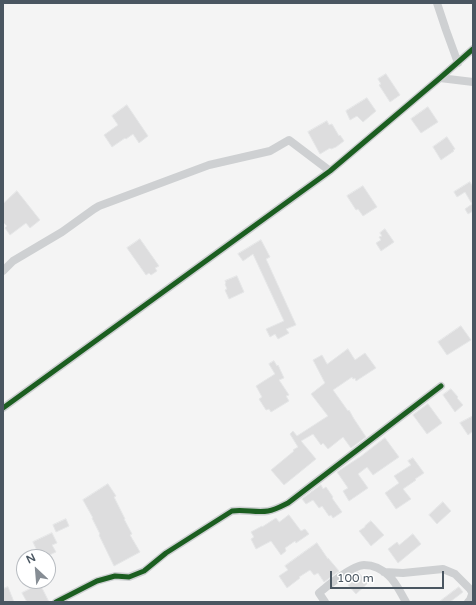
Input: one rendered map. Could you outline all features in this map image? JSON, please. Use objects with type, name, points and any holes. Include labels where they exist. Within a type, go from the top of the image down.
[{"type":"street","points":[[437,3],[458,62]]},
{"type":"street","points":[[3,408],[330,170],[473,49]]},
{"type":"street","points":[[440,78],[473,82]]},
{"type":"street","points":[[3,270],[13,261],[62,232],[99,206],[204,167],[270,151],[289,140],[330,170]]},
{"type":"street","points":[[56,602],[96,581],[115,576],[129,577],[144,571],[166,553],[232,511],[268,511],[288,503],[440,386]]},
{"type":"street","points":[[325,602],[319,593],[348,572],[363,565],[379,568],[390,576],[406,602]]},
{"type":"street","points":[[384,572],[403,573],[443,569],[455,574],[473,593],[468,602]]},
{"type":"building","points":[[386,74],[400,95],[390,102],[379,85],[381,84],[378,79]]},
{"type":"building","points":[[367,98],[376,111],[363,122],[357,116],[350,120],[346,111]]},
{"type":"building","points":[[127,105],[148,136],[139,143],[133,134],[112,147],[104,135],[118,125],[112,116]]},
{"type":"building","points":[[428,107],[438,122],[421,133],[411,119]]},
{"type":"building","points":[[327,121],[329,125],[332,124],[339,136],[340,135],[344,141],[336,147],[330,148],[320,154],[308,132]]},
{"type":"building","points":[[447,137],[455,149],[441,160],[433,147]]},
{"type":"building","points":[[470,182],[473,187],[473,211],[468,214],[465,209],[472,204],[465,192],[457,197],[454,192]]},
{"type":"building","points":[[363,186],[377,207],[363,216],[358,209],[356,210],[347,196]]},
{"type":"building","points":[[17,191],[40,220],[30,228],[26,223],[10,235],[5,228],[7,226],[3,222],[3,204]]},
{"type":"building","points":[[385,229],[394,242],[381,251],[376,243],[381,240],[379,237],[382,236],[380,233]]},
{"type":"building","points":[[140,239],[159,266],[155,268],[157,271],[151,275],[149,273],[146,275],[127,248]]},
{"type":"building","points":[[261,240],[270,257],[266,259],[296,325],[286,329],[289,333],[278,339],[275,334],[270,337],[266,329],[284,321],[253,254],[243,261],[238,254]]},
{"type":"building","points":[[237,276],[244,292],[229,299],[225,290],[227,289],[225,281]]},
{"type":"building","points":[[461,326],[471,340],[447,355],[438,342]]},
{"type":"building","points":[[348,349],[355,360],[365,353],[376,368],[356,381],[355,378],[353,379],[352,377],[333,390],[348,411],[349,410],[366,437],[351,448],[343,437],[328,449],[323,443],[321,445],[313,434],[301,441],[316,459],[284,485],[271,470],[298,447],[290,434],[293,431],[297,436],[328,416],[311,394],[325,383],[313,360],[322,355],[327,364]]},
{"type":"building","points":[[274,361],[277,366],[278,365],[284,378],[279,380],[289,395],[286,396],[289,401],[271,412],[269,409],[266,410],[259,399],[262,397],[256,386],[275,374],[269,364]]},
{"type":"building","points":[[451,389],[463,405],[455,412],[443,395]]},
{"type":"building","points":[[428,404],[442,423],[427,434],[413,415]]},
{"type":"building","points":[[473,416],[473,431],[468,435],[460,423]]},
{"type":"building","points":[[385,438],[399,457],[373,475],[367,467],[358,474],[368,488],[349,501],[343,491],[348,488],[337,472]]},
{"type":"building","points":[[413,458],[424,473],[403,489],[411,499],[396,509],[385,493],[399,483],[394,476],[411,465],[408,461]]},
{"type":"building","points":[[108,484],[116,496],[114,497],[132,534],[130,535],[140,552],[114,566],[99,535],[100,534],[93,518],[83,500]]},
{"type":"building","points":[[321,485],[323,489],[326,487],[342,512],[333,518],[331,515],[329,516],[322,506],[319,508],[313,500],[306,504],[302,499]]},
{"type":"building","points":[[443,502],[451,511],[437,524],[429,515]]},
{"type":"building","points":[[289,515],[301,531],[305,529],[309,534],[296,543],[295,541],[285,548],[286,551],[281,555],[271,541],[256,549],[251,539],[254,537],[251,532],[276,518],[279,522]]},
{"type":"building","points":[[66,519],[69,526],[56,532],[53,525]]},
{"type":"building","points":[[371,521],[384,535],[371,546],[359,531]]},
{"type":"building","points":[[52,533],[57,543],[52,545],[54,549],[36,549],[33,542]]},
{"type":"building","points":[[413,534],[421,544],[398,563],[388,549],[397,542],[399,545]]},
{"type":"building","points":[[317,543],[328,559],[339,571],[324,582],[318,573],[314,575],[310,570],[299,577],[300,578],[287,588],[279,576],[288,570],[285,566]]},
{"type":"building","points":[[358,572],[368,583],[356,594],[348,585],[351,583],[352,577]]},
{"type":"building","points":[[8,587],[14,602],[4,602],[3,589]]},
{"type":"building","points":[[459,587],[463,592],[450,602],[439,602]]},
{"type":"building","points":[[30,589],[42,589],[49,602],[27,602],[22,593]]},
{"type":"cycle path","points":[[3,408],[330,171],[473,49]]},
{"type":"cycle path","points":[[56,602],[97,581],[115,576],[129,577],[144,571],[166,553],[232,511],[268,511],[288,503],[441,386]]}]
